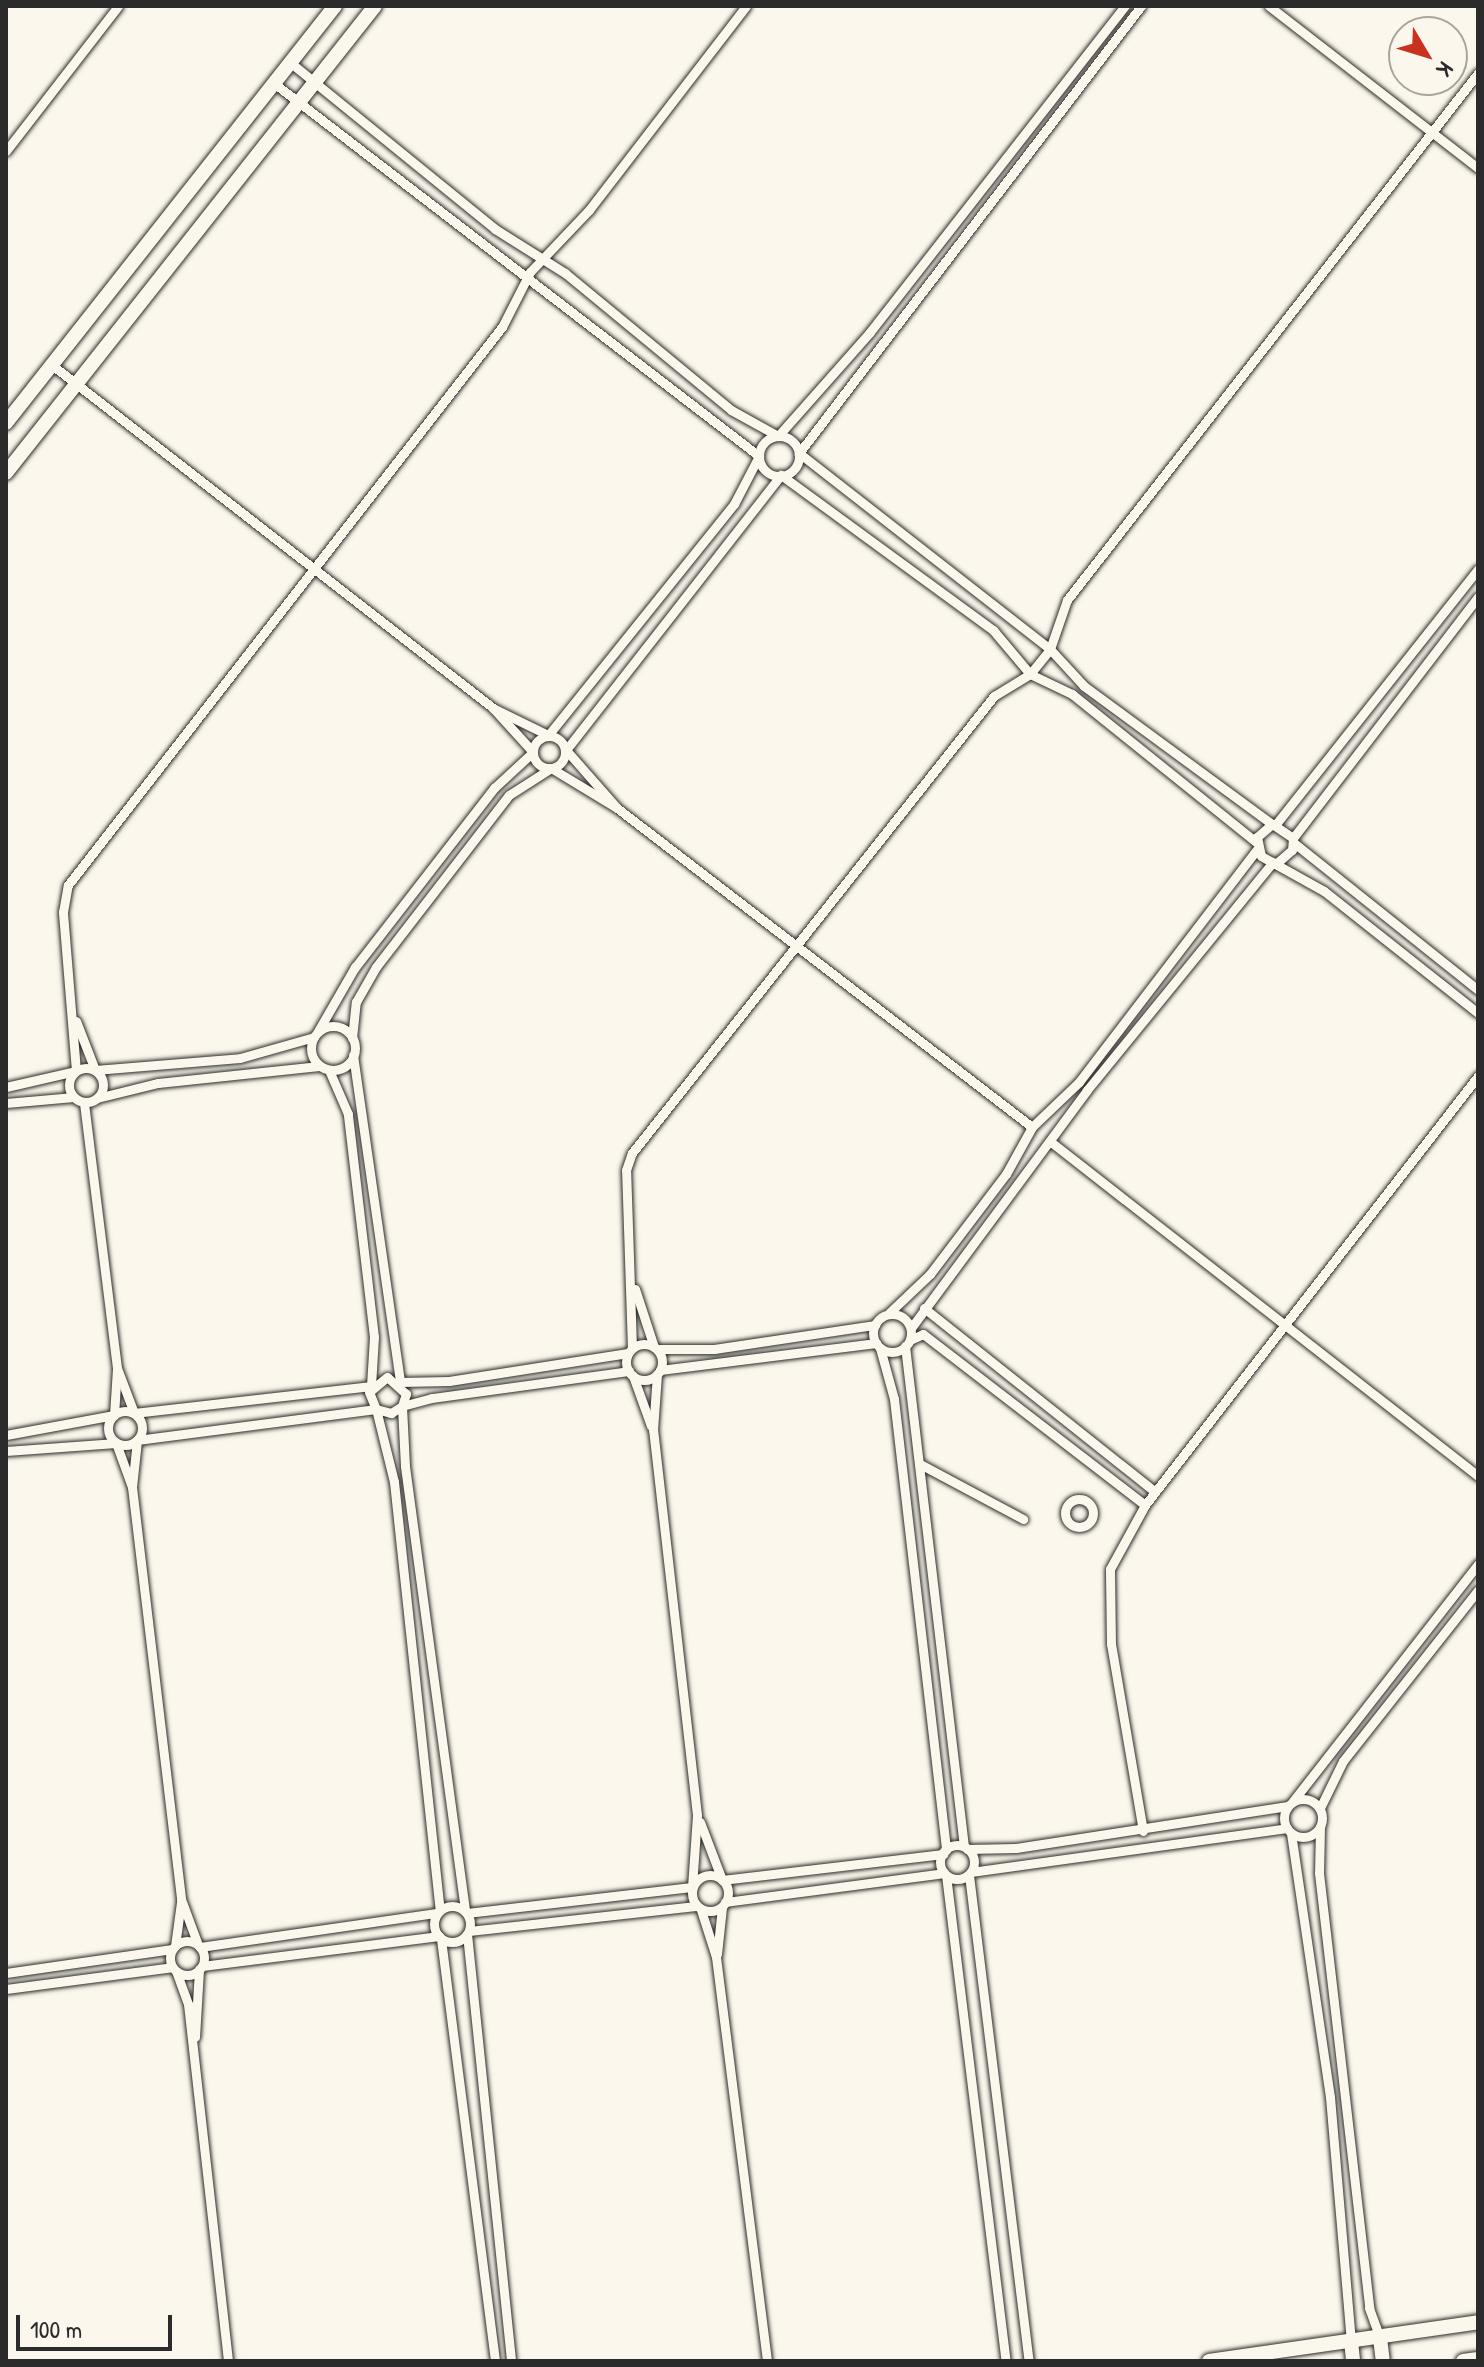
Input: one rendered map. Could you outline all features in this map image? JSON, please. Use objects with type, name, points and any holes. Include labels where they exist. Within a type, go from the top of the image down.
[{"type":"street","points":[[6,151],[118,6]]},
{"type":"street","points":[[6,423],[335,6]]},
{"type":"street","points":[[6,473],[375,6]]},
{"type":"street","points":[[74,1097],[69,1083],[76,1071],[76,1021],[63,912],[68,885],[317,570],[502,327],[525,283],[746,6]]},
{"type":"street","points":[[495,2361],[440,1937],[434,1828],[395,1494],[371,1386],[374,1337],[348,1114],[324,1068],[316,1034],[365,955],[494,788],[548,735],[734,504],[759,456],[926,261],[1125,6]]},
{"type":"street","points":[[511,2361],[466,1912],[448,1826],[408,1493],[400,1382],[353,1055],[356,1002],[376,967],[509,795],[551,768],[781,475],[796,467],[799,453],[1141,6]]},
{"type":"street","points":[[1269,6],[1478,168]]},
{"type":"street","points":[[1085,57],[1096,66]]},
{"type":"street","points":[[291,63],[316,79],[381,142],[542,264],[565,273],[731,410],[778,436],[1050,649],[1084,686],[1274,824],[1478,990]]},
{"type":"street","points":[[653,1430],[631,1374],[634,1285],[626,1170],[632,1153],[994,696],[1030,674],[1050,649],[1067,600],[1478,73]]},
{"type":"street","points":[[275,84],[297,105],[375,157],[525,283],[594,323],[759,456],[769,473],[781,475],[993,630],[1030,674],[1072,694],[1275,862],[1401,951],[1478,1013]]},
{"type":"street","points":[[1016,146],[1026,154]]},
{"type":"street","points":[[926,261],[936,270]]},
{"type":"street","points":[[52,365],[493,708],[551,768],[617,808],[1032,1127]]},
{"type":"street","points":[[6,1435],[114,1415],[371,1386],[387,1377],[400,1382],[449,1381],[630,1350],[714,1349],[875,1325],[958,1236],[1032,1127],[1126,1021],[1257,845],[1357,726],[1478,569]]},
{"type":"street","points":[[1029,2361],[986,2041],[970,1874],[947,1709],[908,1343],[911,1328],[1137,1030],[1293,841],[1370,735],[1478,597]]},
{"type":"street","points":[[493,708],[548,735],[566,750],[617,808]]},
{"type":"street","points":[[1357,726],[1370,735]]},
{"type":"street","points":[[1401,951],[1411,938]]},
{"type":"street","points":[[76,1021],[95,1070],[104,1083],[97,1098]]},
{"type":"street","points":[[1126,1021],[1137,1030]]},
{"type":"street","points":[[6,1087],[76,1071],[240,1058],[340,1027],[352,1038]]},
{"type":"street","points":[[6,1103],[74,1097],[84,1102],[242,1075],[324,1068],[353,1055]]},
{"type":"street","points":[[240,1058],[242,1075]]},
{"type":"street","points":[[1143,1831],[1108,1607],[1110,1569],[1145,1505],[1476,1079],[1478,1068]]},
{"type":"street","points":[[84,1102],[117,1368],[114,1415],[108,1428],[132,1487]]},
{"type":"street","points":[[1051,1142],[1476,1472]]},
{"type":"street","points":[[634,1285],[656,1348],[659,1372],[653,1430],[697,1815],[692,1887],[716,1957],[767,2361]]},
{"type":"street","points":[[924,1308],[1155,1492]]},
{"type":"street","points":[[889,1313],[911,1328]]},
{"type":"street","points":[[875,1325],[894,1399],[931,1711],[945,1874],[971,2042],[1006,2361]]},
{"type":"street","points":[[6,1451],[116,1443],[631,1374],[908,1343],[923,1334],[1145,1505]]},
{"type":"street","points":[[117,1368],[142,1426],[137,1440],[132,1487],[181,1899],[199,1946],[193,2044]]},
{"type":"street","points":[[920,1464],[1023,1519]]},
{"type":"street","points":[[395,1494],[408,1493]]},
{"type":"street","points":[[1353,2361],[1330,2097],[1321,2019],[1289,1831],[1291,1803],[1478,1564]]},
{"type":"street","points":[[1383,2361],[1380,2338],[1369,2308],[1336,2016],[1320,1808],[1343,1761],[1478,1590]]},
{"type":"street","points":[[411,1631],[425,1630]]},
{"type":"street","points":[[931,1711],[947,1709]]},
{"type":"street","points":[[422,1722],[435,1720]]},
{"type":"street","points":[[6,1973],[439,1912],[466,1912],[692,1887],[707,1875],[722,1880],[966,1848],[1143,1831],[1309,1799],[1320,1808]]},
{"type":"street","points":[[697,1815],[722,1880],[724,1904],[716,1957]]},
{"type":"street","points":[[434,1828],[448,1826]]},
{"type":"street","points":[[6,1989],[699,1908],[1289,1831],[1304,1837],[1320,1827]]},
{"type":"street","points":[[181,1899],[174,1969],[193,2044],[228,2361]]},
{"type":"street","points":[[1321,2019],[1336,2016]]},
{"type":"street","points":[[971,2042],[986,2041]]},
{"type":"street","points":[[1330,2097],[1346,2096]]},
{"type":"street","points":[[1209,2361],[1478,2322]]},
{"type":"street","points":[[1463,2361],[1478,2359]]}]
